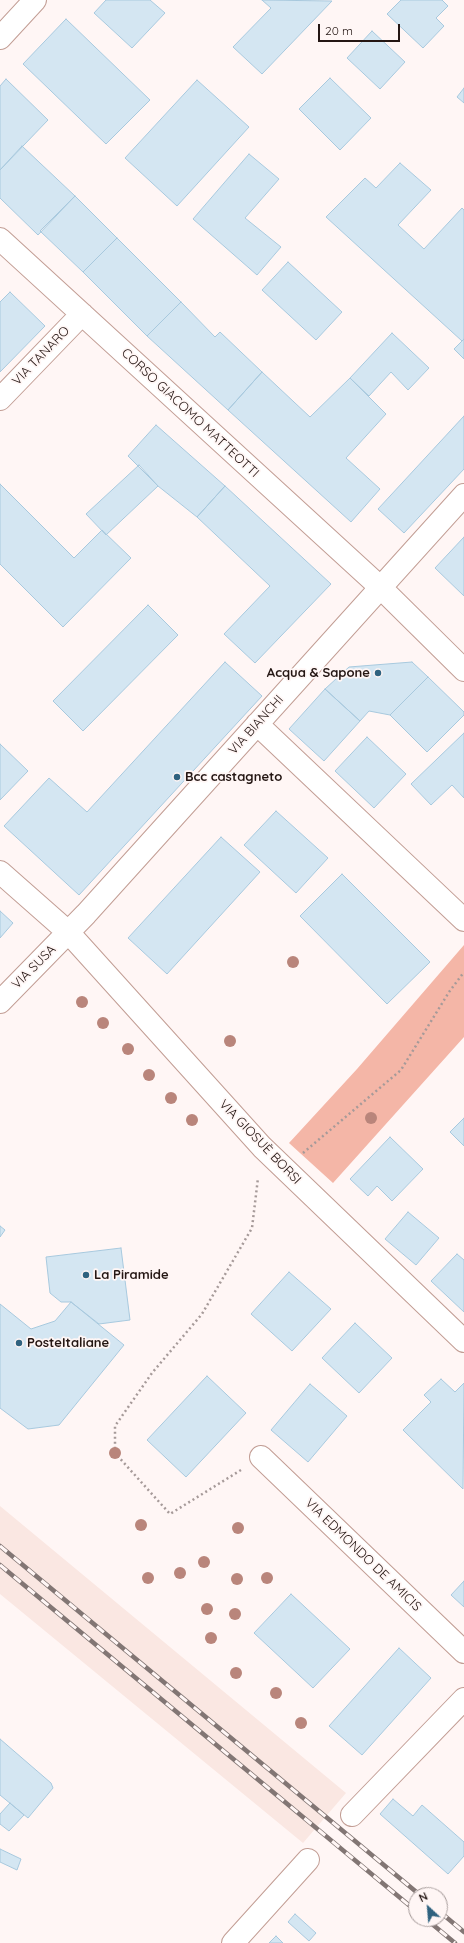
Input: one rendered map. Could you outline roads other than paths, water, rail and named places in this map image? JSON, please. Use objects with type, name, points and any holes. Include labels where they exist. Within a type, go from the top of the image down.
[{"type":"street","points":[[0,38],[35,0]]},
{"type":"street","name":"CORSO GIACOMO MATTEOTTI","points":[[0,239],[380,587],[464,670]]},
{"type":"street","name":"VIA TANARO","points":[[0,399],[82,314]]},
{"type":"street","name":"VIA BIANCHI","points":[[68,932],[464,495]]},
{"type":"street","points":[[257,724],[464,920]]},
{"type":"street","name":"VIA GIOSUÈ BORSI","points":[[0,872],[68,932],[262,1147],[464,1341]]},
{"type":"street","name":"VIA SUSA","points":[[0,1002],[68,932]]},
{"type":"street","name":"VIA EDMONDO DE AMICIS","points":[[261,1457],[464,1652]]},
{"type":"street","points":[[352,1815],[464,1698]]},
{"type":"street","points":[[233,1943],[308,1860]]},
{"type":"railway","points":[[0,1546],[410,1887]]},
{"type":"railway","points":[[0,1565],[408,1904]]},
{"type":"railway","points":[[448,1919],[464,1932]]},
{"type":"railway","points":[[436,1927],[455,1943]]},
{"type":"place","name":"Acqua & Sapone","points":[[378,673]]},
{"type":"place","name":"Bcc castagneto","points":[[177,777]]},
{"type":"place","name":"La Piramide","points":[[86,1275]]},
{"type":"place","name":"PosteItaliane","points":[[19,1343]]}]
